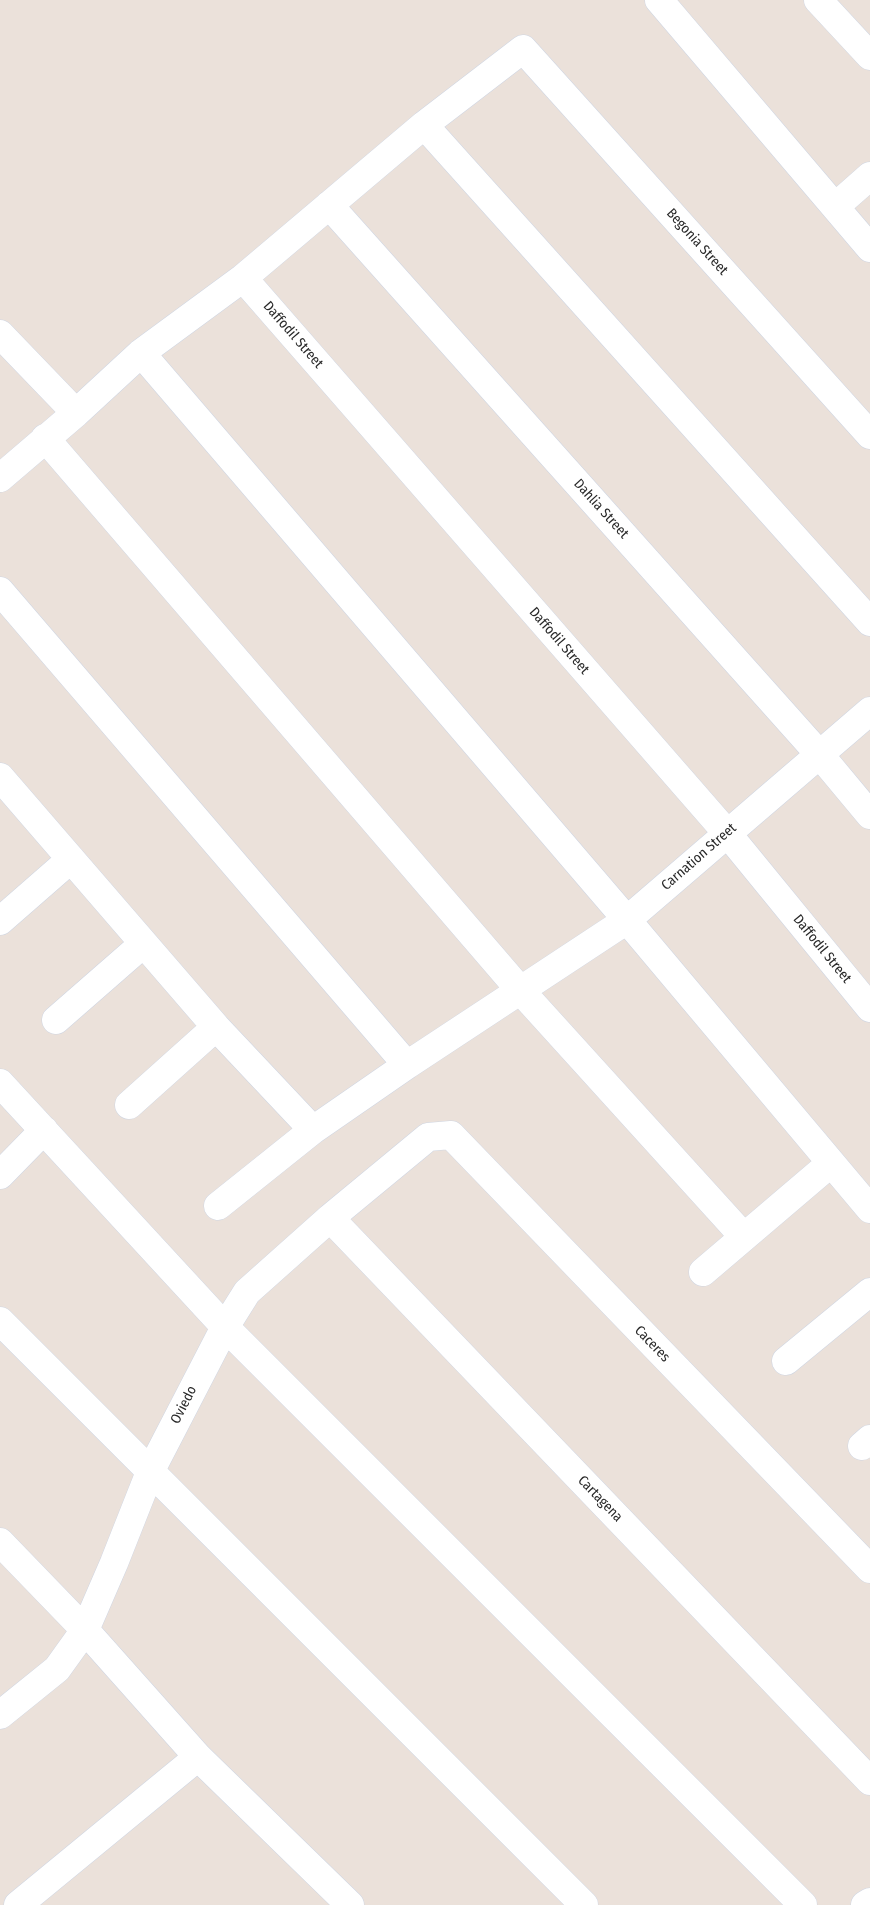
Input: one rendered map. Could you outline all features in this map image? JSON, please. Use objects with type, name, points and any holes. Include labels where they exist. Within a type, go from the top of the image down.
[{"type":"street","points":[[658,0],[870,248]]},
{"type":"street","points":[[823,1],[870,56]]},
{"type":"street","name":"Begonia Street","points":[[424,125],[523,49],[870,435]]},
{"type":"street","points":[[0,478],[76,413],[141,352],[242,278],[424,125],[870,622]]},
{"type":"street","points":[[836,206],[870,176]]},
{"type":"street","name":"Dahlia Street","points":[[329,205],[820,755],[870,815]]},
{"type":"street","name":"Daffodil Street","points":[[242,278],[727,833],[870,1008]]},
{"type":"street","points":[[0,334],[76,413]]},
{"type":"street","points":[[141,352],[627,920],[870,1209]]},
{"type":"street","points":[[45,438],[520,990],[744,1237]]},
{"type":"street","points":[[0,591],[406,1065]]},
{"type":"street","name":"Carnation Street","points":[[218,1206],[313,1130],[406,1065],[627,920],[870,711]]},
{"type":"street","points":[[0,777],[216,1027],[313,1130]]},
{"type":"street","points":[[0,921],[71,860]]},
{"type":"street","points":[[56,1020],[143,944]]},
{"type":"street","points":[[129,1105],[216,1027]]},
{"type":"street","points":[[0,1083],[225,1327],[803,1905]]},
{"type":"street","points":[[0,1175],[44,1130]]},
{"type":"street","name":"Caceres","points":[[428,1137],[451,1136],[870,1569]]},
{"type":"street","name":"Oviedo","points":[[0,1715],[57,1670],[85,1630],[150,1472],[225,1327],[247,1292],[330,1218],[428,1137]]},
{"type":"street","points":[[703,1272],[831,1164]]},
{"type":"street","name":"Cartagena","points":[[330,1218],[870,1781]]},
{"type":"street","points":[[786,1362],[870,1292]]},
{"type":"street","points":[[0,1321],[584,1905]]},
{"type":"street","points":[[0,1542],[85,1630],[198,1757],[335,1900]]},
{"type":"street","points":[[18,1905],[198,1757]]},
{"type":"street","points":[[865,1905],[870,1902]]}]
